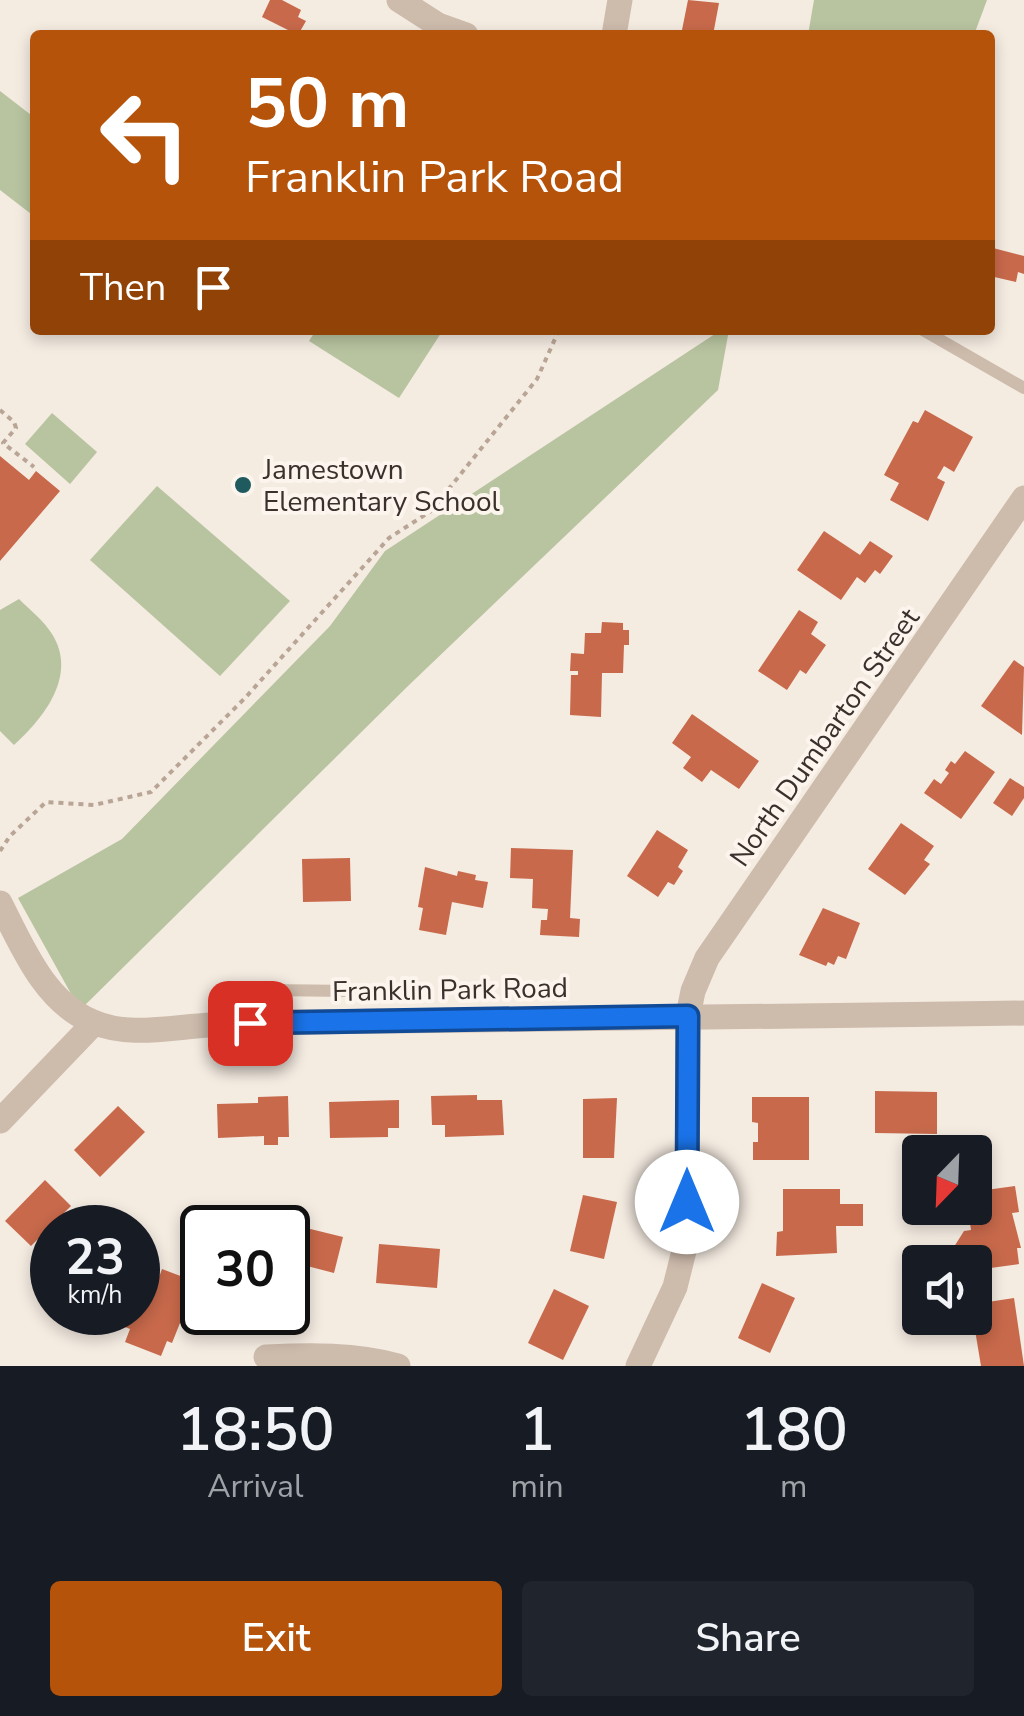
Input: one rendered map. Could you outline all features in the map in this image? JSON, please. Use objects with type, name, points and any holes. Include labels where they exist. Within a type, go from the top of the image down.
[{"type":"street","points":[[398,0],[453,30]]},
{"type":"street","points":[[615,30],[620,0]]},
{"type":"street","name":"North Dumbarton Street","points":[[638,1366],[675,1287],[687,1239],[688,1016],[693,991],[707,958],[1024,498]]},
{"type":"street","name":"Franklin Park Road","points":[[0,903],[48,988],[65,1006],[94,1023],[118,1030],[241,1024],[1024,1013]]},
{"type":"street","points":[[0,1120],[94,1023]]},
{"type":"street","points":[[266,1358],[305,1355],[378,1360],[398,1366]]},
{"type":"lane","points":[[932,335],[1024,388]]},
{"type":"lane","points":[[241,1024],[248,1003],[266,990],[353,991]]},
{"type":"path","points":[[0,851],[46,802],[94,805],[150,792],[245,698],[389,538],[431,511],[537,379],[557,335]]},
{"type":"path","points":[[0,410],[16,428],[3,443],[34,468]]},
{"type":"green space","points":[[814,0],[987,0],[976,30],[809,30]]},
{"type":"green space","points":[[0,91],[30,114],[30,213],[0,190]]},
{"type":"green space","points":[[313,335],[440,335],[399,398],[309,341]]},
{"type":"green space","points":[[713,335],[728,335],[718,390],[408,686],[80,1010],[18,898],[122,839],[330,626],[385,551]]},
{"type":"green space","points":[[52,413],[97,452],[70,484],[25,444]]},
{"type":"green space","points":[[157,486],[290,601],[220,676],[90,560]]},
{"type":"green space","points":[[19,599],[52,634],[61,665],[54,695],[46,709],[14,745],[0,731],[0,610]]},
{"type":"building","points":[[270,0],[282,0],[301,10],[298,17],[306,21],[301,30],[288,30],[262,17]]},
{"type":"building","points":[[688,0],[719,3],[714,30],[682,30]]},
{"type":"building","points":[[995,249],[1024,256],[1024,274],[1018,272],[1016,282],[995,277]]},
{"type":"building","points":[[925,410],[973,437],[954,472],[944,466],[937,478],[945,482],[928,521],[890,500],[899,483],[884,475],[913,421],[918,423]]},
{"type":"building","points":[[0,456],[29,480],[36,471],[60,491],[0,561]]},
{"type":"building","points":[[824,531],[860,555],[870,541],[893,556],[880,574],[875,570],[865,583],[857,577],[841,600],[797,570]]},
{"type":"building","points":[[799,610],[818,622],[811,634],[826,645],[806,674],[800,670],[787,690],[758,671]]},
{"type":"building","points":[[602,622],[623,623],[623,630],[629,630],[623,673],[602,673],[601,717],[570,715],[571,675],[578,675],[578,671],[570,671],[571,653],[584,654],[585,633],[601,633]]},
{"type":"building","points":[[1014,660],[1024,667],[1022,735],[981,706]]},
{"type":"building","points":[[692,714],[759,761],[739,789],[711,770],[702,782],[683,768],[691,757],[672,743]]},
{"type":"building","points":[[965,751],[995,772],[961,819],[924,793],[934,779],[941,784],[951,761],[955,764]]},
{"type":"building","points":[[1010,778],[1024,787],[1024,798],[1012,816],[993,803]]},
{"type":"building","points":[[901,823],[934,846],[924,860],[930,864],[905,895],[868,869]]},
{"type":"building","points":[[657,830],[688,850],[678,867],[683,871],[674,885],[668,882],[658,897],[627,876]]},
{"type":"building","points":[[511,848],[573,850],[570,918],[580,919],[579,937],[540,935],[541,920],[547,920],[548,909],[532,908],[533,879],[510,878]]},
{"type":"building","points":[[350,858],[351,901],[303,902],[302,859]]},
{"type":"building","points":[[425,867],[457,876],[458,871],[476,875],[475,880],[488,882],[483,908],[452,902],[446,935],[419,930],[423,908],[418,907]]},
{"type":"building","points":[[823,908],[860,923],[846,959],[838,956],[834,965],[828,962],[826,966],[799,955]]},
{"type":"building","points":[[875,1091],[937,1092],[937,1134],[875,1133]]},
{"type":"building","points":[[477,1095],[477,1100],[502,1100],[504,1135],[445,1137],[445,1125],[432,1125],[431,1096]]},
{"type":"building","points":[[288,1096],[289,1137],[278,1137],[278,1145],[264,1145],[264,1136],[218,1138],[217,1104],[258,1103],[258,1097]]},
{"type":"building","points":[[752,1097],[809,1097],[809,1160],[753,1160],[758,1123],[752,1122]]},
{"type":"building","points":[[617,1098],[614,1158],[583,1158],[583,1099]]},
{"type":"building","points":[[399,1100],[399,1128],[388,1128],[388,1137],[330,1138],[329,1102]]},
{"type":"building","points":[[118,1106],[145,1132],[100,1177],[74,1150]]},
{"type":"building","points":[[45,1180],[70,1205],[30,1205],[30,1245],[5,1221]]},
{"type":"building","points":[[1015,1186],[1019,1212],[1012,1213],[1021,1248],[1017,1248],[1019,1264],[992,1268],[992,1245],[955,1245],[964,1231],[971,1230],[970,1225],[992,1225],[992,1189]]},
{"type":"building","points":[[783,1189],[840,1189],[840,1204],[863,1204],[863,1226],[836,1226],[837,1253],[776,1256],[777,1232],[783,1231]]},
{"type":"building","points":[[583,1195],[617,1202],[604,1259],[570,1251]]},
{"type":"building","points":[[310,1229],[343,1237],[334,1273],[310,1267]]},
{"type":"building","points":[[379,1244],[440,1249],[437,1288],[376,1283]]},
{"type":"building","points":[[162,1269],[180,1276],[180,1323],[172,1343],[167,1341],[161,1356],[125,1342],[128,1335],[160,1335]]},
{"type":"building","points":[[762,1283],[795,1298],[770,1353],[738,1338]]},
{"type":"building","points":[[554,1289],[589,1306],[563,1360],[528,1343]]},
{"type":"building","points":[[1014,1298],[1024,1366],[981,1366],[976,1335],[992,1335],[992,1301]]},
{"type":"place","name":"Jamestown Elementary School","points":[[243,485]]},
{"type":"route","points":[[250,1023],[688,1016],[687,1202]]}]
